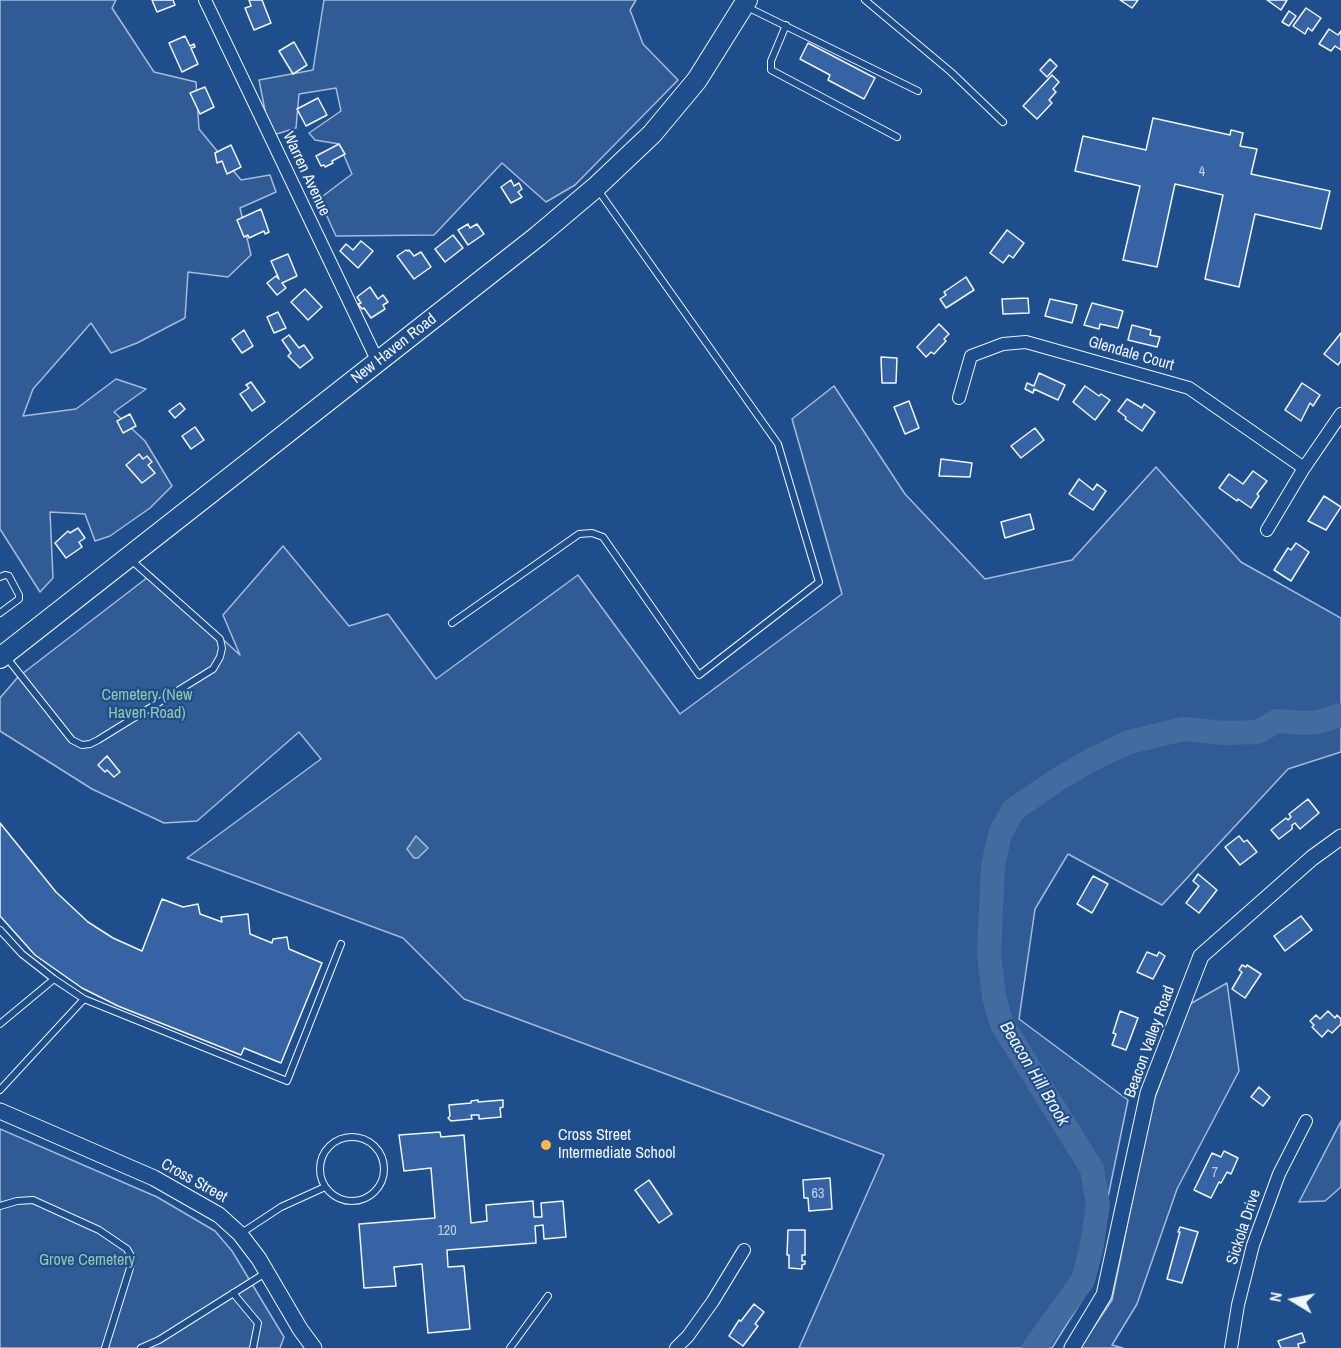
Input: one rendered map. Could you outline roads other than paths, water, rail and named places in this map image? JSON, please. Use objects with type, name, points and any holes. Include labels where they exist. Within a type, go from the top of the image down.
[{"type":"main road","name":"New Haven Road","points":[[2,657],[538,236],[596,187],[652,134],[697,80],[745,3]]},
{"type":"street","name":"Warren Avenue","points":[[205,0],[378,362]]},
{"type":"street","name":"Glendale Court","points":[[959,398],[971,356],[1003,344],[1026,342],[1189,388],[1304,468]]},
{"type":"street","points":[[1267,530],[1304,468],[1341,414]]},
{"type":"street","name":"Beacon Valley Road","points":[[1072,1348],[1104,1295],[1148,1093],[1201,956],[1312,858],[1341,837]]},
{"type":"street","name":"Cross Street","points":[[0,1111],[154,1178],[206,1206],[228,1221],[267,1272],[300,1329],[314,1348]]},
{"type":"street","name":"Sickola Drive","points":[[1231,1348],[1238,1305],[1253,1245],[1279,1174],[1306,1121]]},
{"type":"street","points":[[676,1348],[688,1336],[744,1250]]},
{"type":"lane","points":[[865,0],[951,72],[1003,122]]},
{"type":"lane","points":[[745,3],[786,26],[918,91]]},
{"type":"lane","points":[[786,26],[771,61],[771,70],[897,136]]},
{"type":"lane","points":[[452,623],[579,534],[592,533],[603,537],[699,675],[819,582],[778,444],[596,187]]},
{"type":"lane","points":[[2,657],[72,740],[82,745],[98,740],[213,669],[220,657],[222,648],[220,639],[127,557]]},
{"type":"lane","points":[[0,577],[9,576],[19,599],[0,613]]},
{"type":"lane","points":[[0,930],[22,954],[84,999],[287,1081],[341,944]]},
{"type":"lane","points":[[0,1024],[54,979]]},
{"type":"lane","points":[[0,1090],[84,999]]},
{"type":"lane","points":[[359,1137],[369,1141],[377,1148],[382,1157],[383,1178],[379,1187],[371,1195],[352,1201],[342,1199],[325,1187],[320,1166],[329,1147],[338,1140],[359,1137]]},
{"type":"lane","points":[[240,1234],[281,1207],[325,1187]]},
{"type":"lane","points":[[0,1206],[17,1201],[33,1200],[99,1230],[128,1248],[132,1258],[130,1268],[105,1348]]},
{"type":"lane","points":[[141,1348],[159,1340],[267,1272]]},
{"type":"lane","points":[[233,1293],[258,1323],[253,1348]]},
{"type":"lane","points":[[510,1348],[548,1296]]},
{"type":"waterway","name":"Beacon Hill Brook","points":[[1034,1348],[1083,1280],[1092,1245],[1098,1205],[1092,1169],[1002,1024],[994,997],[989,954],[993,866],[1000,834],[1013,810],[1089,761],[1129,742],[1183,729],[1225,733],[1257,732],[1277,721],[1318,722],[1341,715]]},
{"type":"place","name":"Cross Street Intermediate School","points":[[546,1145]]},
{"type":"park label","name":"Cemetery (New Haven Road)","points":[[147,705]]},
{"type":"park label","name":"Grove Cemetery","points":[[87,1261]]}]
